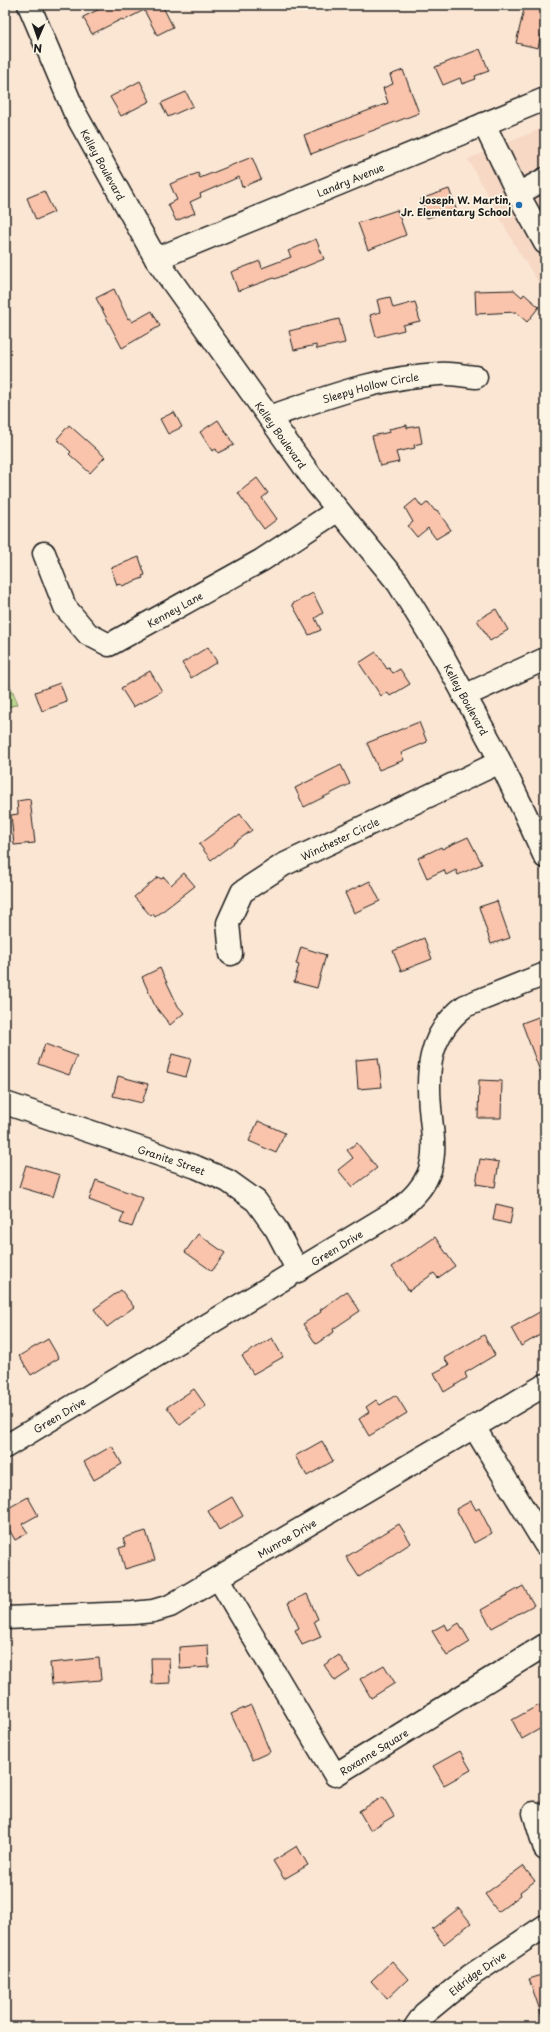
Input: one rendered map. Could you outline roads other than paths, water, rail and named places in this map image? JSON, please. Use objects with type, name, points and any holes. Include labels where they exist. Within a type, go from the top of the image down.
[{"type":"street","name":"Kelley Boulevard","points":[[29,5],[74,111],[156,259],[316,483],[398,583],[464,696],[500,762],[545,857]]},
{"type":"street","name":"Landry Avenue","points":[[156,259],[545,99]]},
{"type":"street","points":[[484,124],[518,194],[545,243]]},
{"type":"street","points":[[518,194],[545,179]]},
{"type":"street","points":[[518,194],[545,215]]},
{"type":"street","name":"Sleepy Hollow Circle","points":[[269,418],[355,387],[399,377],[441,374],[476,376]]},
{"type":"street","name":"Kenney Lane","points":[[44,553],[65,607],[88,634],[109,645],[262,560],[338,510]]},
{"type":"street","points":[[464,696],[545,658]]},
{"type":"street","name":"Winchester Circle","points":[[231,954],[228,923],[242,892],[283,865],[500,762]]},
{"type":"street","name":"Green Drive","points":[[5,1447],[298,1272],[401,1208],[421,1188],[428,1175],[433,1149],[429,1100],[432,1054],[436,1039],[454,1015],[476,1001],[545,974]]},
{"type":"street","name":"Granite Street","points":[[5,1103],[196,1167],[228,1181],[256,1201],[276,1228],[298,1272]]},
{"type":"street","name":"Munroe Drive","points":[[5,1618],[152,1611],[170,1606],[219,1579],[545,1384]]},
{"type":"street","points":[[474,1427],[545,1544]]},
{"type":"street","name":"Roxanne Square","points":[[219,1579],[334,1775],[545,1646]]},
{"type":"street","points":[[534,1813],[545,1849]]},
{"type":"street","name":"Eldridge Drive","points":[[415,2027],[424,2014],[470,1976],[545,1926]]},
{"type":"place","name":"Joseph W. Martin, Jr. Elementary School","points":[[519,205]]}]
